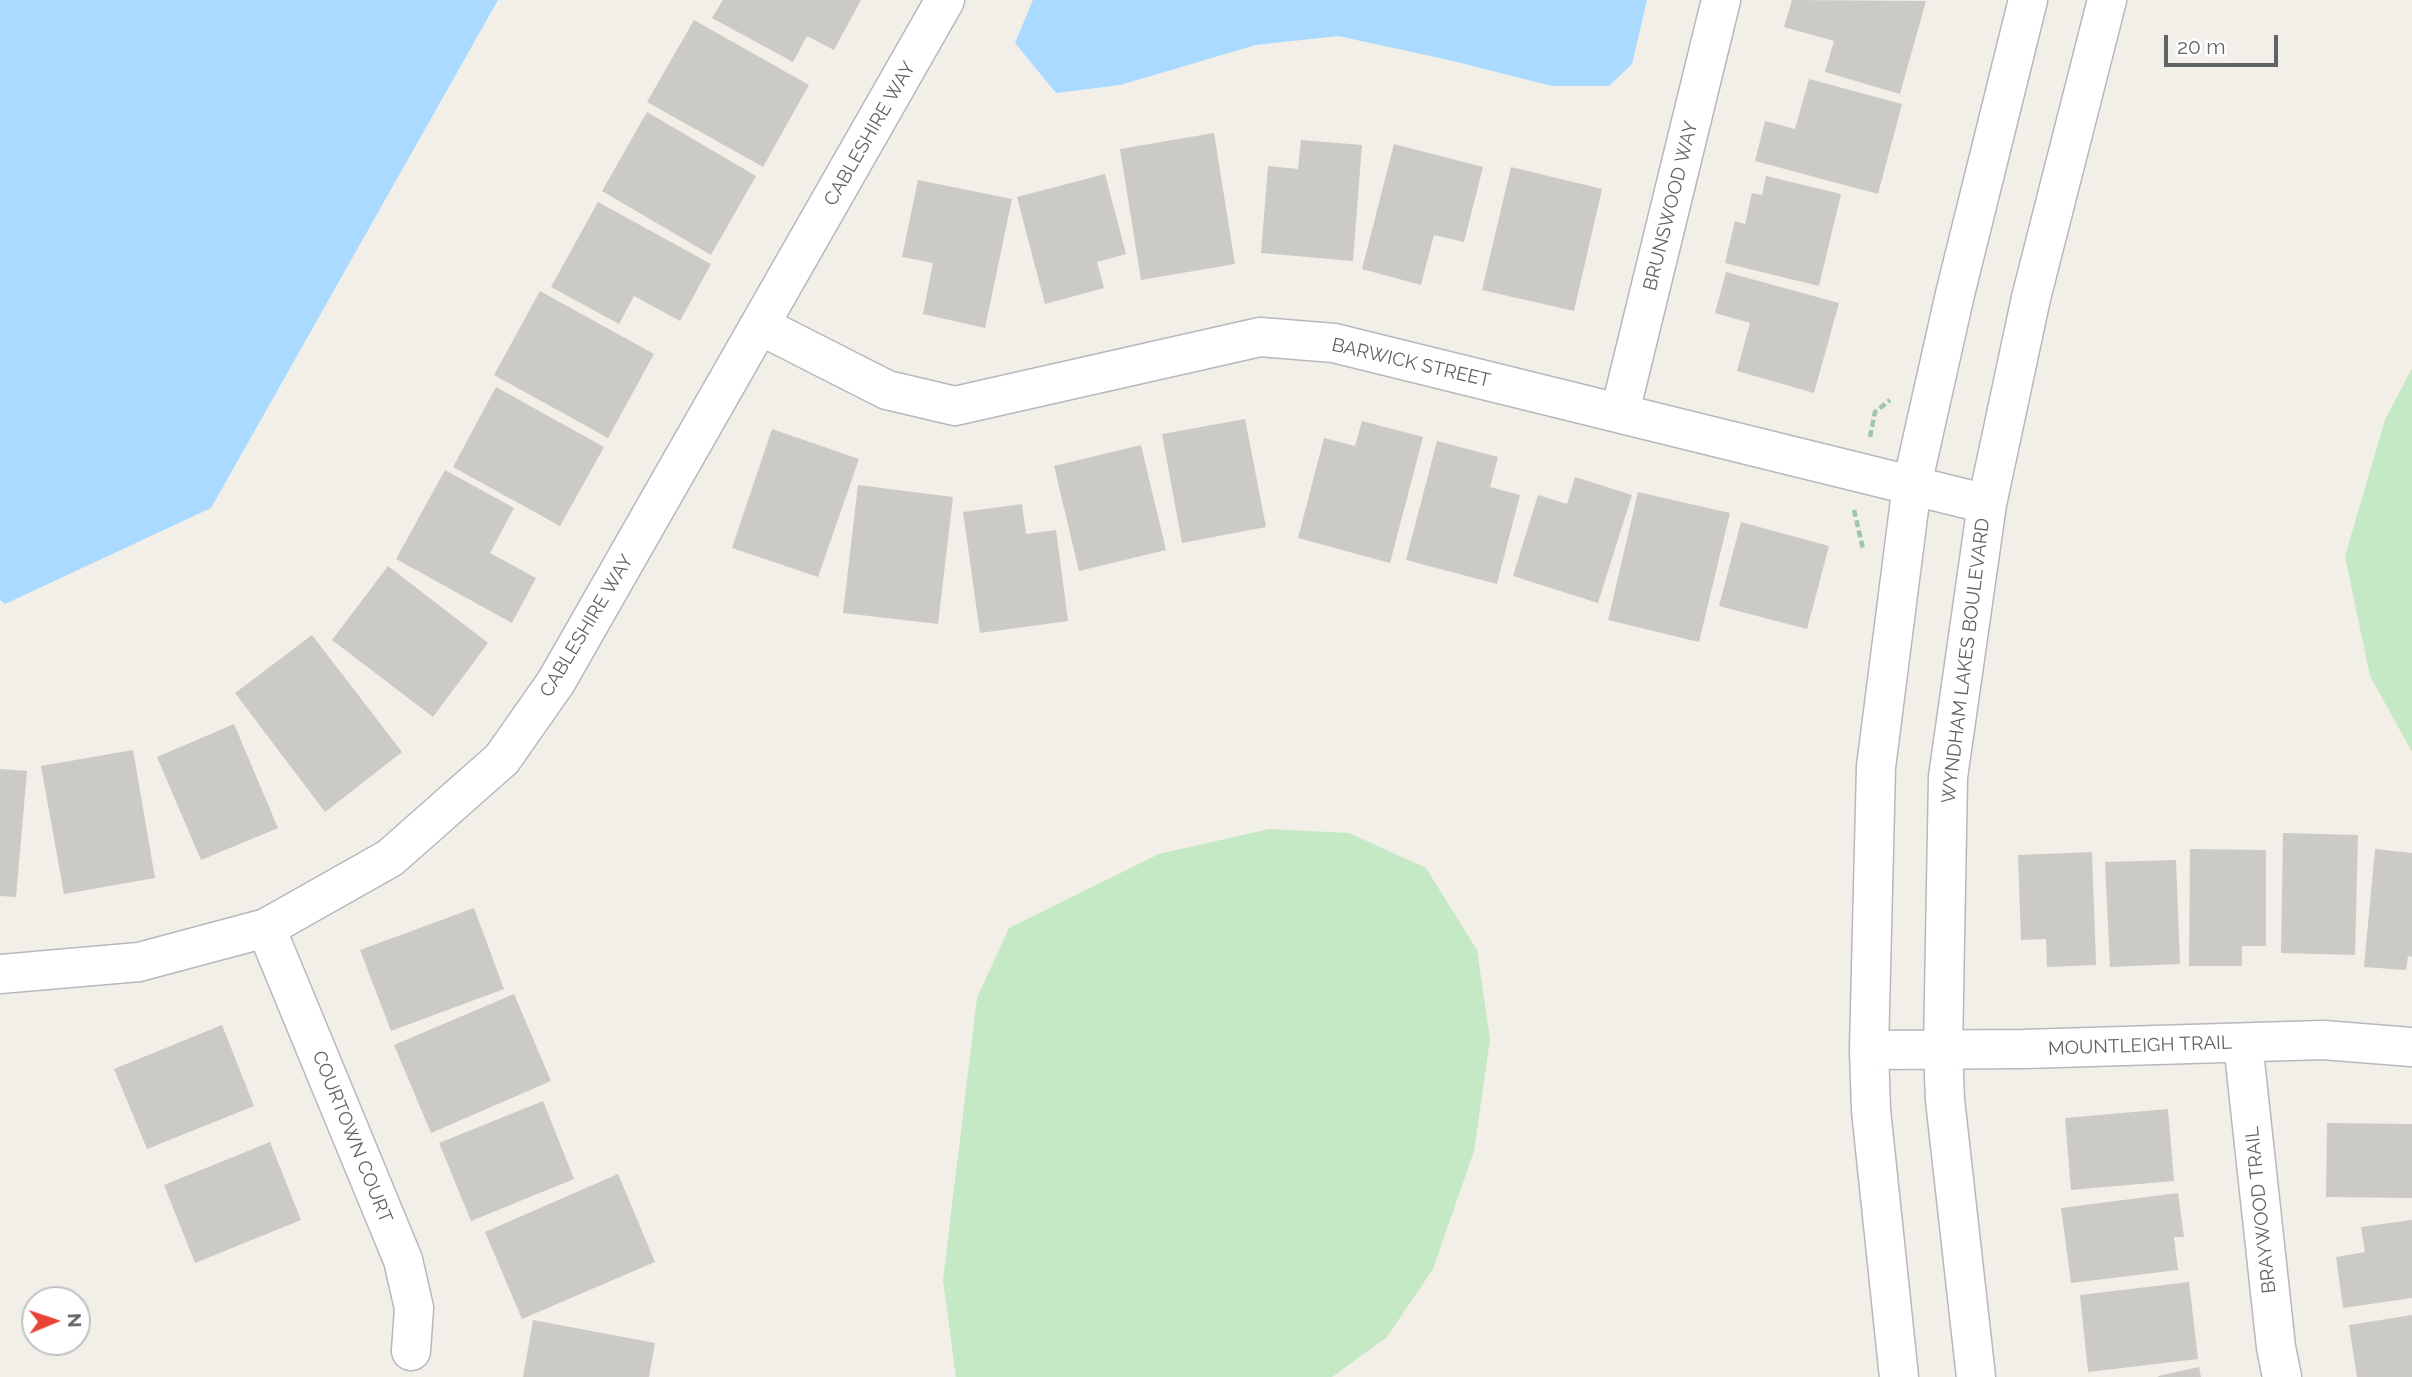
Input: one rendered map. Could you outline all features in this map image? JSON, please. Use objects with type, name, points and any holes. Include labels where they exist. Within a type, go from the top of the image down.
[{"type":"street","name":"CABLESHIRE WAY","points":[[0,974],[139,962],[267,928],[390,858],[502,759],[556,682],[946,0]]},
{"type":"street","name":"BRUNSWOOD WAY","points":[[1620,412],[1721,0]]},
{"type":"street","points":[[1899,1377],[1871,1110],[1868,1050],[1876,767],[1912,485],[1955,294],[2028,0]]},
{"type":"street","name":"WYNDHAM LAKES BOULEVARD","points":[[1976,1377],[1945,1100],[1943,1049],[1948,777],[1987,504],[2031,298],[2107,0]]},
{"type":"street","name":"BARWICK STREET","points":[[761,326],[887,390],[955,406],[1260,337],[1334,343],[1987,504]]},
{"type":"street","name":"COURTOWN COURT","points":[[267,928],[402,1260],[414,1308],[411,1351]]},
{"type":"street","name":"MOUNTLEIGH TRAIL","points":[[1868,1050],[2024,1049],[2323,1040],[2412,1047]]},
{"type":"street","name":"BRAYWOOD TRAIL","points":[[2243,1043],[2276,1347],[2282,1377]]},
{"type":"path","points":[[1873,423],[1875,412]]},
{"type":"green space","points":[[2412,368],[2412,752],[2370,676],[2345,556],[2385,420]]},
{"type":"green space","points":[[1269,829],[1349,833],[1426,868],[1477,950],[1490,1039],[1474,1151],[1433,1269],[1387,1337],[1332,1377],[956,1377],[943,1280],[977,998],[1009,928],[1159,854]]},
{"type":"water","points":[[0,0],[498,0],[211,508],[5,604],[0,600]]},
{"type":"water","points":[[1033,0],[1647,0],[1632,64],[1609,86],[1552,86],[1338,36],[1256,45],[1120,85],[1056,93],[1015,43]]},
{"type":"building","points":[[723,0],[861,0],[834,50],[807,36],[793,62],[712,18]]},
{"type":"building","points":[[1792,0],[1926,1],[1900,94],[1825,72],[1834,41],[1784,27]]},
{"type":"building","points":[[694,20],[809,85],[763,167],[647,102]]},
{"type":"building","points":[[1809,79],[1902,104],[1878,194],[1755,161],[1765,121],[1795,129]]},
{"type":"building","points":[[647,112],[756,176],[711,255],[602,191]]},
{"type":"building","points":[[1214,133],[1235,264],[1141,280],[1120,149]]},
{"type":"building","points":[[1301,140],[1362,145],[1353,261],[1261,253],[1268,166],[1298,169]]},
{"type":"building","points":[[1394,144],[1483,167],[1464,242],[1434,235],[1421,285],[1362,269]]},
{"type":"building","points":[[1511,167],[1602,189],[1574,311],[1482,290]]},
{"type":"building","points":[[1105,174],[1126,254],[1097,262],[1104,288],[1045,304],[1017,197]]},
{"type":"building","points":[[1766,176],[1841,194],[1819,286],[1725,263],[1735,221],[1745,224],[1752,193],[1762,195]]},
{"type":"building","points":[[918,180],[1012,199],[985,328],[923,314],[933,263],[902,257]]},
{"type":"building","points":[[598,202],[711,264],[680,321],[634,296],[619,324],[551,287]]},
{"type":"building","points":[[1726,272],[1839,303],[1814,393],[1737,371],[1750,323],[1715,313]]},
{"type":"building","points":[[540,291],[654,354],[608,438],[494,375]]},
{"type":"building","points":[[496,387],[604,447],[560,526],[453,467]]},
{"type":"building","points":[[1245,419],[1266,527],[1182,543],[1162,434]]},
{"type":"building","points":[[1362,421],[1423,437],[1390,563],[1298,538],[1324,438],[1355,446]]},
{"type":"building","points":[[772,429],[859,459],[818,577],[732,548]]},
{"type":"building","points":[[1437,441],[1498,457],[1490,487],[1520,495],[1497,584],[1406,560]]},
{"type":"building","points":[[1141,445],[1166,550],[1079,571],[1054,466]]},
{"type":"building","points":[[445,470],[514,508],[490,553],[536,578],[512,623],[396,559]]},
{"type":"building","points":[[1575,477],[1632,495],[1598,603],[1513,576],[1538,495],[1567,504]]},
{"type":"building","points":[[858,485],[953,497],[938,624],[843,613]]},
{"type":"building","points":[[1638,492],[1730,513],[1699,642],[1608,620]]},
{"type":"building","points":[[1022,504],[1026,534],[1056,530],[1068,621],[980,633],[963,512]]},
{"type":"building","points":[[1741,522],[1829,546],[1807,629],[1719,606]]},
{"type":"building","points":[[388,566],[488,643],[433,717],[332,640]]},
{"type":"building","points":[[312,635],[402,752],[325,812],[235,693]]},
{"type":"building","points":[[234,724],[278,828],[201,860],[157,757]]},
{"type":"building","points":[[133,750],[155,878],[64,894],[41,766]]},
{"type":"building","points":[[0,769],[27,771],[16,897],[0,896]]},
{"type":"building","points":[[2283,833],[2358,835],[2355,955],[2281,953]]},
{"type":"building","points":[[2190,849],[2266,850],[2266,946],[2242,946],[2242,966],[2189,966]]},
{"type":"building","points":[[2375,849],[2412,853],[2412,957],[2408,956],[2406,970],[2364,967]]},
{"type":"building","points":[[2092,852],[2096,965],[2047,967],[2046,939],[2021,940],[2018,855]]},
{"type":"building","points":[[2176,860],[2180,964],[2110,967],[2105,862]]},
{"type":"building","points":[[474,908],[504,989],[391,1031],[360,950]]},
{"type":"building","points":[[514,994],[551,1081],[431,1133],[394,1045]]},
{"type":"building","points":[[222,1025],[254,1106],[147,1149],[114,1069]]},
{"type":"building","points":[[543,1101],[574,1179],[471,1221],[439,1143]]},
{"type":"building","points":[[2168,1109],[2174,1181],[2071,1190],[2065,1118]]},
{"type":"building","points":[[2327,1123],[2412,1124],[2412,1198],[2326,1197]]},
{"type":"building","points":[[270,1142],[301,1220],[195,1263],[164,1185]]},
{"type":"building","points":[[618,1174],[655,1262],[522,1319],[485,1232]]},
{"type":"building","points":[[2178,1193],[2184,1237],[2174,1237],[2178,1270],[2071,1283],[2061,1208]]},
{"type":"building","points":[[2412,1220],[2412,1298],[2343,1308],[2336,1257],[2365,1252],[2361,1227]]},
{"type":"building","points":[[2189,1282],[2198,1359],[2088,1372],[2080,1295]]},
{"type":"building","points":[[2412,1315],[2412,1377],[2357,1377],[2349,1325]]},
{"type":"building","points":[[533,1320],[655,1343],[649,1377],[523,1377]]},
{"type":"building","points":[[2199,1367],[2201,1377],[2158,1377],[2158,1376]]}]
